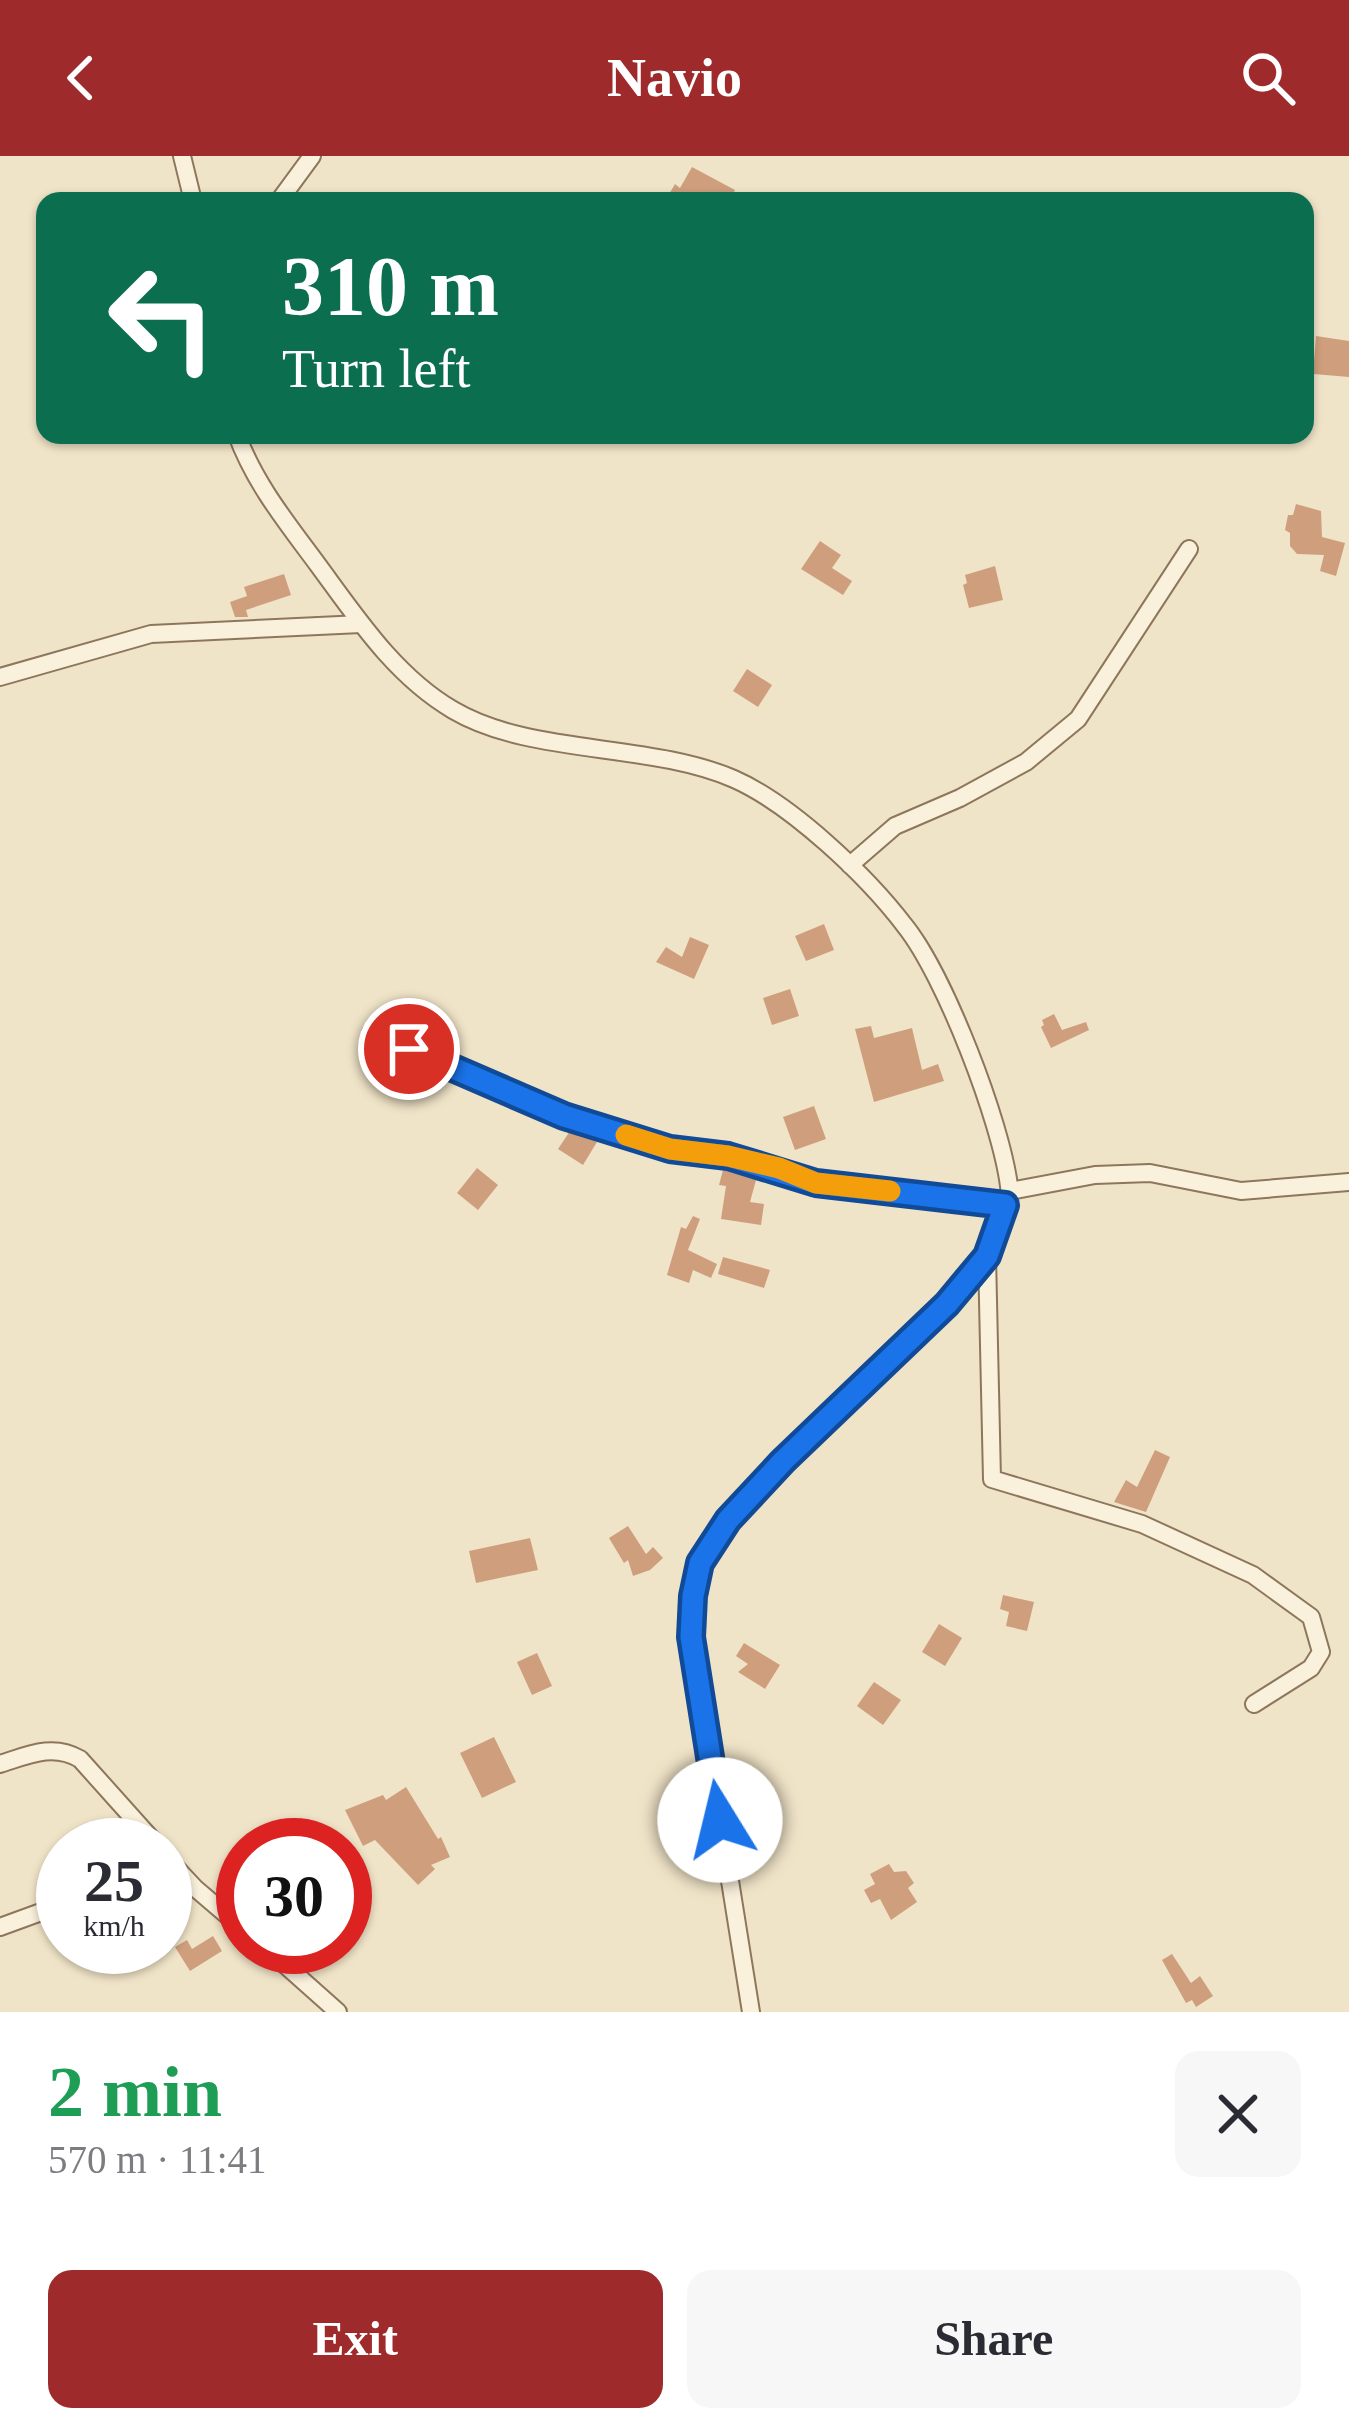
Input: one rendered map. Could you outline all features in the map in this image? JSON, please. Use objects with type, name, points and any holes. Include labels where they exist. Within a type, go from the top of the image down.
[{"type":"street","points":[[182,156],[192,192]]},
{"type":"street","points":[[286,192],[312,156]]},
{"type":"street","points":[[241,444],[265,493],[361,624],[409,679],[458,713],[564,744],[688,764],[737,781],[796,820],[850,865],[908,928],[941,991],[989,1111],[1008,1198],[987,1256],[947,1304],[728,1520],[700,1563],[691,1637],[751,2012]]},
{"type":"street","points":[[850,865],[895,826],[1027,762],[1078,719],[1189,549]]},
{"type":"street","points":[[0,677],[151,634],[361,624]]},
{"type":"street","points":[[370,1033],[564,1116],[670,1149],[728,1156],[816,1183],[1008,1198],[1095,1175],[1150,1173],[1241,1191],[1349,1182]]},
{"type":"street","points":[[987,1256],[992,1479],[1142,1524],[1253,1575],[1291,1599],[1311,1617],[1321,1652],[1311,1668],[1254,1704]]},
{"type":"street","points":[[0,1764],[49,1749],[65,1750],[133,1818]]},
{"type":"street","points":[[192,1884],[216,1905]]},
{"type":"street","points":[[0,1927],[36,1914]]},
{"type":"street","points":[[295,1974],[338,2012]]},
{"type":"building","points":[[692,167],[735,190],[670,192],[675,184],[680,188]]},
{"type":"building","points":[[1316,336],[1349,341],[1349,377],[1314,374]]},
{"type":"building","points":[[1296,504],[1321,511],[1322,537],[1345,543],[1336,576],[1320,571],[1324,555],[1297,554],[1290,546],[1290,533],[1285,530]]},
{"type":"building","points":[[820,541],[841,555],[832,568],[852,581],[843,595],[801,569]]},
{"type":"building","points":[[995,566],[1003,600],[969,608],[965,575]]},
{"type":"building","points":[[284,574],[291,595],[246,610],[248,617],[235,617],[230,602],[247,596],[244,587]]},
{"type":"building","points":[[747,669],[772,685],[758,707],[733,691]]},
{"type":"building","points":[[824,924],[834,950],[806,961],[795,936]]},
{"type":"building","points":[[690,937],[709,945],[694,979],[656,962],[666,947],[682,957]]},
{"type":"building","points":[[790,989],[799,1016],[772,1025],[763,998]]},
{"type":"building","points":[[1054,1014],[1062,1030],[1086,1022],[1089,1030],[1051,1048],[1041,1027],[1042,1020]]},
{"type":"building","points":[[871,1026],[874,1038],[912,1028],[922,1070],[938,1064],[944,1081],[874,1102],[855,1029]]},
{"type":"building","points":[[814,1106],[826,1139],[795,1150],[783,1117]]},
{"type":"building","points":[[570,1131],[597,1142],[583,1165],[558,1149]]},
{"type":"building","points":[[477,1168],[498,1185],[478,1210],[457,1193]]},
{"type":"building","points":[[723,1170],[756,1180],[750,1202],[764,1204],[761,1225],[721,1219],[726,1186],[719,1185]]},
{"type":"building","points":[[693,1216],[700,1219],[688,1250],[717,1264],[711,1278],[693,1270],[689,1283],[667,1275],[681,1227],[686,1229]]},
{"type":"building","points":[[723,1257],[770,1270],[764,1288],[718,1274]]},
{"type":"building","points":[[1155,1450],[1170,1457],[1146,1512],[1114,1502],[1126,1480],[1137,1487]]},
{"type":"building","points":[[628,1526],[646,1554],[653,1547],[663,1558],[650,1570],[633,1576],[628,1560],[624,1563],[609,1538]]},
{"type":"building","points":[[530,1538],[538,1570],[476,1583],[469,1551]]},
{"type":"building","points":[[1003,1595],[1034,1602],[1027,1631],[1006,1626],[1009,1612],[1000,1609]]},
{"type":"building","points":[[939,1624],[962,1638],[945,1666],[922,1652]]},
{"type":"building","points":[[744,1643],[780,1665],[765,1689],[738,1672],[748,1664],[736,1656]]},
{"type":"building","points":[[537,1653],[552,1686],[532,1695],[517,1662]]},
{"type":"building","points":[[874,1682],[901,1700],[883,1725],[857,1706]]},
{"type":"building","points":[[494,1737],[516,1782],[482,1798],[460,1753]]},
{"type":"building","points":[[406,1787],[450,1857],[431,1865],[435,1869],[418,1885],[372,1842],[372,1818],[349,1818],[345,1810],[383,1795],[386,1800]]},
{"type":"building","points":[[889,1864],[894,1872],[906,1871],[914,1883],[908,1888],[917,1902],[891,1920],[880,1899],[871,1903],[864,1890],[875,1884],[870,1874]]},
{"type":"building","points":[[213,1936],[216,1941],[216,1955],[192,1970],[192,1949]]},
{"type":"building","points":[[1172,1954],[1191,1983],[1200,1976],[1213,1996],[1196,2007],[1192,2000],[1186,2003],[1162,1960]]},
{"type":"slow traffic","points":[[626,1135],[670,1149],[779,1168],[816,1183],[890,1191]]},
{"type":"route","points":[[409,1049],[564,1116],[670,1149],[728,1156],[816,1183],[1005,1205],[987,1256],[947,1304],[783,1461],[728,1520],[700,1563],[691,1637],[720,1820]]}]
